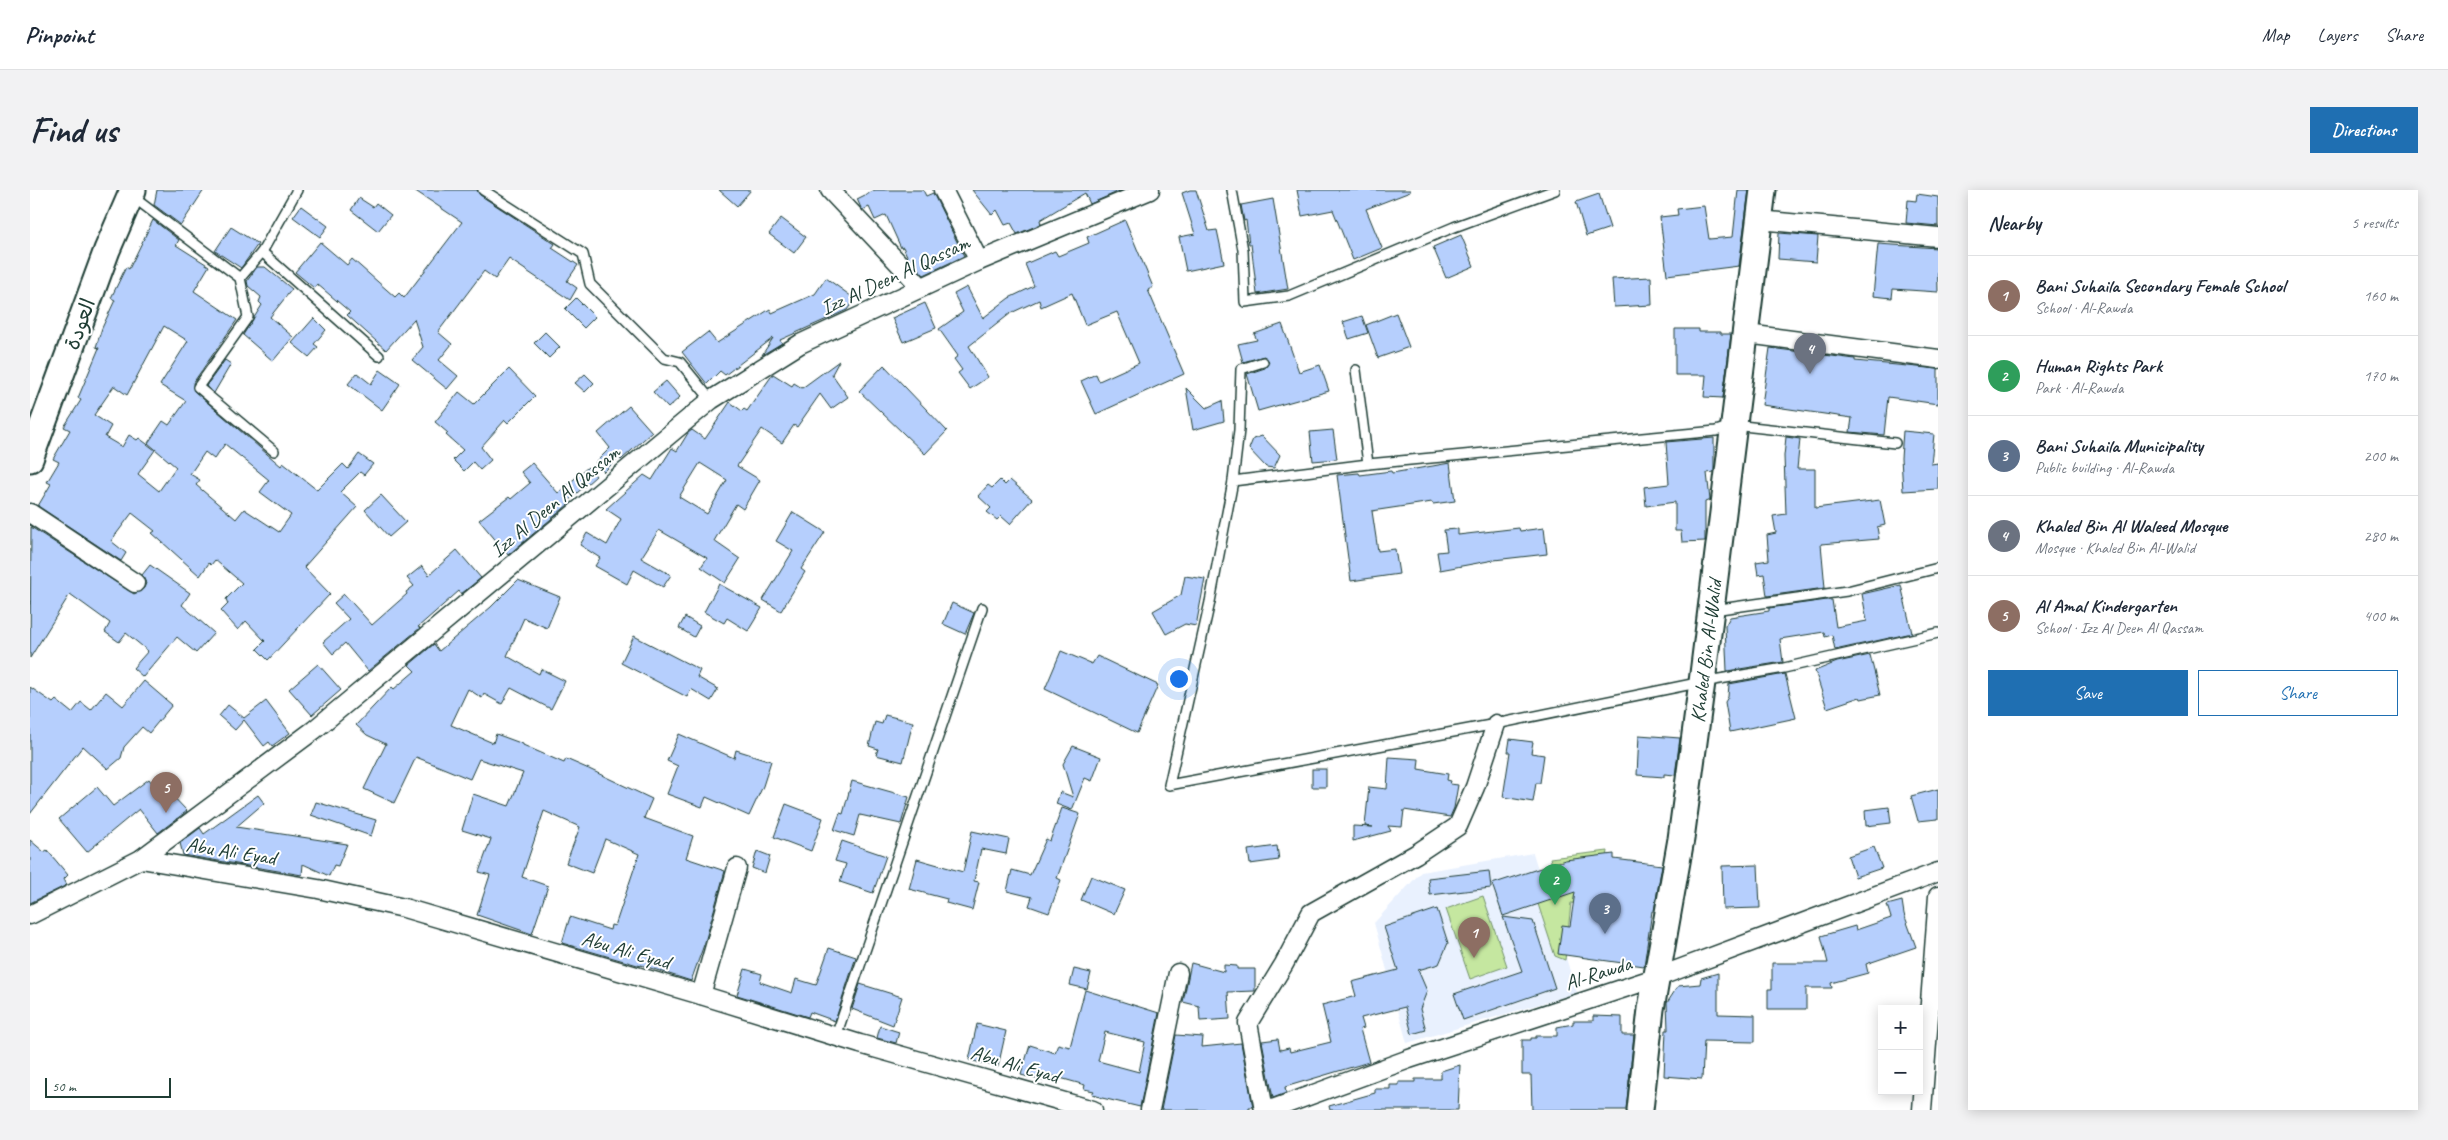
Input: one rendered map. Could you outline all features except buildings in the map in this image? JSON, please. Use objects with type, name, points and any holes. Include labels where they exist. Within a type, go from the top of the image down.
[{"type":"street","points":[[830,190],[921,287]]},
{"type":"street","name":"Izz Al Deen Al Qassam","points":[[30,915],[141,859],[314,730],[712,400],[800,344],[979,261],[1150,190]]},
{"type":"street","name":"Khaled Bin Al-Walid","points":[[1640,1110],[1651,1010],[1681,839],[1702,682],[1747,334],[1763,190]]},
{"type":"street","name":"العودة","points":[[30,459],[107,250],[132,193]]},
{"type":"street","points":[[951,194],[979,261]]},
{"type":"street","points":[[1759,220],[1938,238]]},
{"type":"street","points":[[1747,334],[1938,359]]},
{"type":"street","points":[[30,513],[135,583]]},
{"type":"street","points":[[1264,1110],[1248,1023],[1284,964],[1311,913],[1416,854],[1458,826],[1475,787],[1496,724]]},
{"type":"street","name":"Abu Ali Eyad","points":[[141,859],[318,888],[404,908],[1093,1110]]},
{"type":"street","points":[[701,995],[737,868]]},
{"type":"street","name":"Al-Rawda","points":[[1270,1110],[1409,1059],[1658,976],[1938,872]]},
{"type":"street","points":[[1922,1110],[1938,896]]},
{"type":"street","points":[[1150,1110],[1178,973]]},
{"type":"lane","points":[[240,278],[262,252],[297,190]]},
{"type":"lane","points":[[483,190],[583,254],[590,284],[664,358],[680,362],[712,400]]},
{"type":"lane","points":[[1232,190],[1243,250],[1245,302],[1289,296],[1454,227],[1555,190]]},
{"type":"lane","points":[[132,193],[240,278],[248,317],[198,387],[274,451]]},
{"type":"lane","points":[[262,252],[379,356]]},
{"type":"lane","points":[[1263,362],[1241,369],[1239,430],[1233,481],[1210,602],[1169,785],[1496,724],[1702,682],[1784,668],[1938,633]]},
{"type":"lane","points":[[1356,370],[1368,464]]},
{"type":"lane","points":[[1233,481],[1368,464],[1716,430],[1734,425],[1895,443]]},
{"type":"lane","points":[[1710,610],[1847,591],[1938,568]]},
{"type":"lane","points":[[836,1036],[982,608]]},
{"type":"shaded area","points":[[1533,853],[1577,993],[1407,1043],[1374,923],[1421,872]]},
{"type":"green space","points":[[1608,851],[1600,906],[1571,903],[1565,960],[1555,956],[1537,901],[1561,892],[1550,858]]},
{"type":"green space","points":[[1483,896],[1507,966],[1470,979],[1446,909]]},
{"type":"place","name":"Khaled Bin Al Waleed Mosque","points":[[1810,374]]},
{"type":"place","name":"Al Amal Kindergarten","points":[[166,813]]},
{"type":"place","name":"Human Rights Park","points":[[1555,905]]},
{"type":"place","name":"Bani Suhaila Municipality","points":[[1605,934]]},
{"type":"place","name":"Bani Suhaila Secondary Female School","points":[[1474,958]]}]
